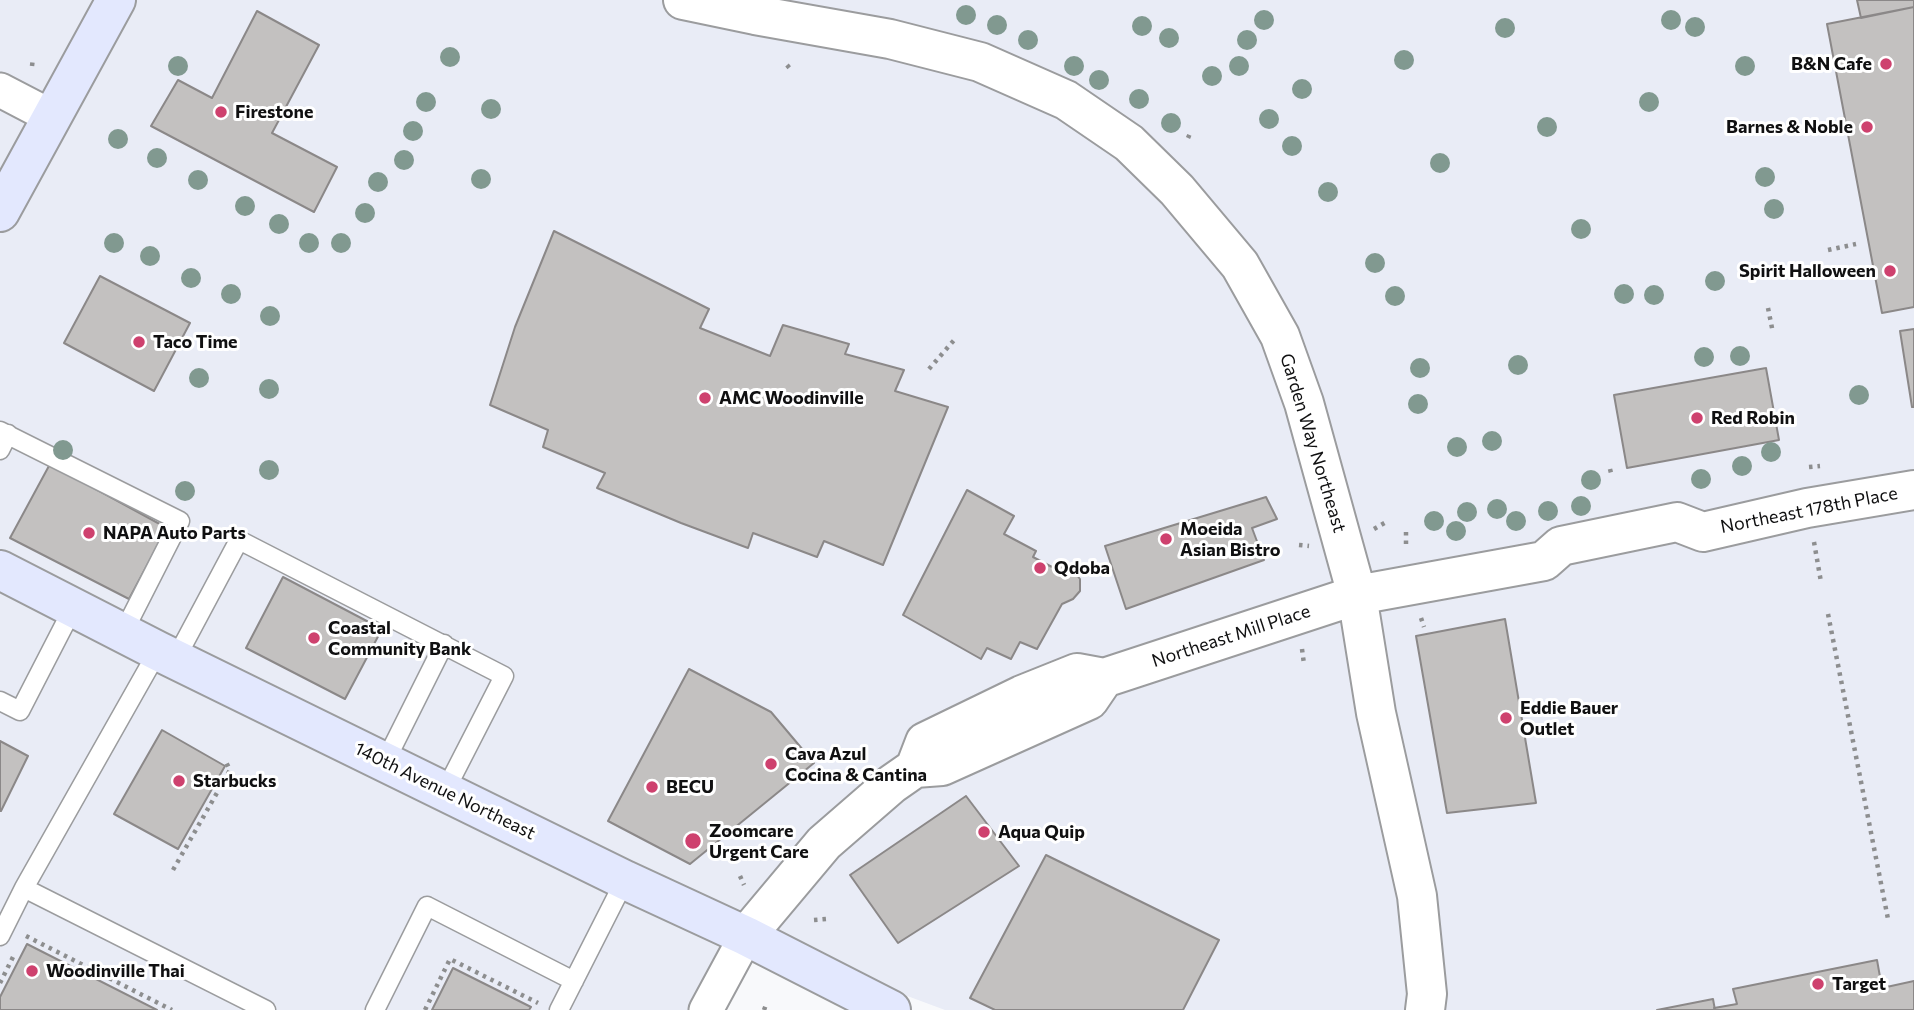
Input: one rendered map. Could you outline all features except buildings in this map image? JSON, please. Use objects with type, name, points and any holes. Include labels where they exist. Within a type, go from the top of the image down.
[{"type":"main road","points":[[0,212],[116,0]]},
{"type":"main road","name":"140th Avenue Northeast","points":[[0,570],[166,655],[625,880],[746,936],[891,1010]]},
{"type":"street","name":"Garden Way Northeast","points":[[683,0],[890,38],[980,62],[1066,100],[1129,143],[1177,190],[1240,265],[1280,335],[1304,403],[1357,595],[1376,713],[1417,896],[1427,994],[1424,1010]]},
{"type":"street","points":[[0,90],[52,117]]},
{"type":"street","name":"Northeast 178th Place","points":[[1357,595],[1544,562],[1561,546],[1677,522],[1703,531],[1807,508],[1914,490]]},
{"type":"street","name":"Northeast Mill Place","points":[[746,936],[824,843],[892,784],[915,768],[925,742],[1022,695],[1077,673],[1104,678],[1357,595]]},
{"type":"street","points":[[706,1010],[746,936]]},
{"type":"lane","points":[[3,438],[180,521],[123,633]]},
{"type":"lane","points":[[0,936],[24,888],[239,540],[504,676],[445,791]]},
{"type":"lane","points":[[0,701],[20,711],[73,608]]},
{"type":"lane","points":[[385,762],[444,644]]},
{"type":"lane","points":[[552,1008],[574,981],[625,880]]},
{"type":"lane","points":[[24,888],[265,1010]]},
{"type":"lane","points":[[375,1010],[427,906],[574,981]]},
{"type":"path","points":[[32,66],[33,58]]},
{"type":"path","points":[[787,65],[792,71]]},
{"type":"path","points":[[1188,138],[1191,131]]},
{"type":"path","points":[[1828,250],[1856,244]]},
{"type":"path","points":[[1768,308],[1773,333]]},
{"type":"path","points":[[929,369],[955,339]]},
{"type":"path","points":[[1809,467],[1820,466]]},
{"type":"path","points":[[1610,469],[1612,477]]},
{"type":"path","points":[[1374,530],[1388,521]]},
{"type":"path","points":[[1406,532],[1406,545]]},
{"type":"path","points":[[1814,542],[1821,582]]},
{"type":"path","points":[[1299,545],[1310,546]]},
{"type":"path","points":[[1828,614],[1888,919]]},
{"type":"path","points":[[1421,618],[1424,627]]},
{"type":"path","points":[[1302,649],[1304,664]]},
{"type":"path","points":[[173,870],[230,770],[225,760]]},
{"type":"path","points":[[740,876],[744,885]]},
{"type":"path","points":[[814,920],[825,919]]},
{"type":"path","points":[[24,935],[172,1010]]},
{"type":"path","points":[[0,982],[18,947]]},
{"type":"path","points":[[425,1010],[450,959],[552,1008]]},
{"type":"path","points":[[764,1010],[767,1002]]},
{"type":"shaded area","points":[[0,0],[1914,0],[1914,1010],[945,1010],[746,936],[706,1010],[0,1010]]},
{"type":"place","name":"B&N Cafe","points":[[1886,64]]},
{"type":"place","name":"Firestone","points":[[221,112]]},
{"type":"place","name":"Barnes & Noble","points":[[1867,127]]},
{"type":"place","name":"Spirit Halloween","points":[[1890,271]]},
{"type":"place","name":"Taco Time","points":[[139,342]]},
{"type":"place","name":"AMC Woodinville","points":[[705,398]]},
{"type":"place","name":"Red Robin","points":[[1697,418]]},
{"type":"place","name":"NAPA Auto Parts","points":[[89,533]]},
{"type":"place","name":"Moeida Asian Bistro","points":[[1166,539]]},
{"type":"place","name":"Qdoba","points":[[1040,568]]},
{"type":"place","name":"Coastal Community Bank","points":[[314,638]]},
{"type":"place","name":"Eddie Bauer Outlet","points":[[1506,718]]},
{"type":"place","name":"Cava Azul Cocina & Cantina","points":[[771,764]]},
{"type":"place","name":"Starbucks","points":[[179,781]]},
{"type":"place","name":"BECU","points":[[652,787]]},
{"type":"place","name":"Aqua Quip","points":[[984,832]]},
{"type":"place","name":"Zoomcare Urgent Care","points":[[693,841]]},
{"type":"place","name":"Woodinville Thai","points":[[32,971]]},
{"type":"place","name":"Target","points":[[1818,984]]}]
